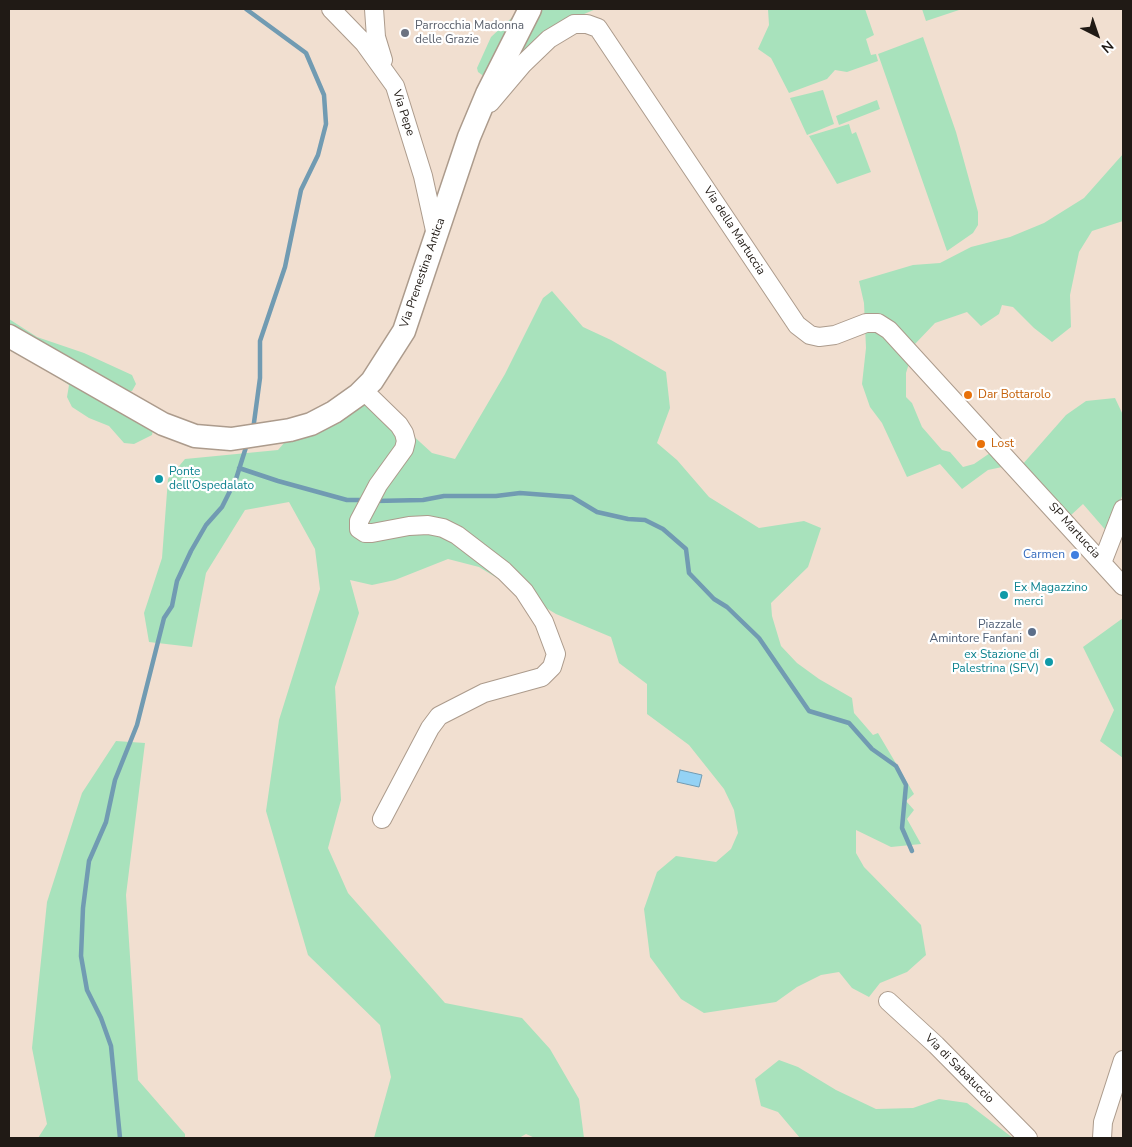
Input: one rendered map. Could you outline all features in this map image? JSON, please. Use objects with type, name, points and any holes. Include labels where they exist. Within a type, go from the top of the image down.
[{"type":"main road","name":"Via Prenestina Antica","points":[[9,336],[163,424],[184,433],[208,439],[239,438],[305,426],[334,412],[363,390],[388,358],[404,331],[474,124],[530,9]]},
{"type":"street","name":"Via Pepe","points":[[331,9],[354,31],[391,79],[399,98],[423,176],[432,211],[436,238]]},
{"type":"street","points":[[374,9],[380,52],[391,79]]},
{"type":"street","name":"Via della Martuccia","points":[[474,124],[510,78],[542,44],[574,24],[594,26],[603,33],[797,326],[810,335],[819,337],[835,335],[866,323],[878,324],[885,328],[897,338],[1024,477]]},
{"type":"street","points":[[363,390],[398,425],[406,436],[404,449],[374,491],[364,510],[358,524],[359,529],[365,533],[428,525],[443,528],[461,538],[504,571],[524,591],[544,622],[556,654],[552,667],[542,677],[484,693],[439,716],[430,728],[382,819]]},
{"type":"street","name":"SP Martuccia","points":[[1024,477],[1123,586]]},
{"type":"street","points":[[1102,563],[1123,509]]},
{"type":"street","name":"Via di Sabatuccio","points":[[888,1001],[936,1045],[1028,1138]]},
{"type":"street","points":[[1102,1138],[1103,1122],[1123,1060]]},
{"type":"green space","points":[[521,9],[596,9],[551,28],[530,45],[513,66],[485,77],[478,72],[477,68],[491,37]]},
{"type":"green space","points":[[768,9],[865,9],[874,35],[866,39],[871,55],[876,54],[878,61],[847,72],[835,70],[827,79],[789,93],[771,58],[758,49],[769,25]]},
{"type":"green space","points":[[922,9],[962,9],[926,21]]},
{"type":"green space","points":[[923,37],[956,132],[978,212],[978,225],[973,233],[947,251],[878,54]]},
{"type":"green space","points":[[823,90],[834,124],[807,135],[790,98]]},
{"type":"green space","points":[[877,100],[880,109],[839,125],[836,116]]},
{"type":"green space","points":[[849,124],[852,134],[856,132],[871,172],[837,184],[809,136]]},
{"type":"green space","points":[[1123,154],[1123,221],[1092,231],[1079,252],[1070,295],[1071,327],[1052,342],[1034,328],[1013,307],[1002,305],[999,314],[981,326],[967,312],[935,323],[915,344],[906,373],[906,397],[912,403],[922,427],[942,450],[950,452],[963,467],[974,464],[990,453],[1002,467],[988,470],[962,489],[940,464],[907,477],[882,423],[870,407],[862,384],[866,348],[864,303],[859,281],[913,265],[940,263],[971,247],[1010,237],[1044,223],[1084,198]]},
{"type":"green space","points":[[552,291],[583,327],[611,340],[666,372],[670,408],[657,443],[677,460],[709,497],[759,528],[804,521],[821,528],[808,567],[771,603],[772,616],[781,646],[797,663],[819,679],[852,698],[854,713],[873,735],[878,733],[914,794],[906,801],[914,810],[907,819],[921,844],[891,847],[856,830],[856,853],[864,867],[921,925],[926,955],[907,972],[880,983],[869,997],[852,988],[839,972],[821,975],[797,987],[776,1002],[704,1013],[681,999],[650,957],[644,909],[657,872],[676,856],[716,862],[731,849],[738,833],[734,810],[724,789],[689,745],[647,714],[647,684],[619,663],[611,637],[556,614],[479,567],[448,559],[395,580],[372,585],[350,580],[359,613],[335,687],[341,800],[328,848],[348,893],[445,1003],[522,1018],[550,1049],[579,1099],[584,1138],[535,1138],[526,1134],[519,1138],[374,1138],[391,1077],[380,1025],[308,955],[266,811],[279,720],[320,589],[315,549],[289,502],[245,510],[206,573],[192,647],[149,642],[144,613],[162,558],[168,479],[185,459],[278,450],[297,428],[363,390],[432,453],[455,459],[505,374],[543,298]]},
{"type":"green space","points":[[9,319],[37,337],[84,353],[132,375],[136,384],[132,391],[124,392],[112,387],[101,402],[126,408],[154,424],[152,435],[134,444],[124,443],[109,426],[89,418],[72,407],[67,397],[69,385],[44,368],[9,350]]},
{"type":"green space","points":[[1115,398],[1123,415],[1123,493],[1109,534],[1083,504],[1070,516],[1022,465],[1066,415],[1086,401]]},
{"type":"green space","points":[[1123,618],[1123,758],[1100,741],[1114,710],[1083,647]]},
{"type":"green space","points":[[116,741],[145,743],[126,895],[138,1080],[185,1134],[185,1138],[38,1138],[47,1124],[32,1048],[47,902],[82,793]]},
{"type":"green space","points":[[779,1060],[798,1067],[836,1090],[876,1109],[913,1108],[939,1099],[967,1103],[1013,1138],[800,1138],[778,1112],[761,1106],[755,1079]]},
{"type":"water","points":[[680,770],[702,775],[699,787],[677,782]]},
{"type":"waterway","points":[[246,9],[306,53],[324,95],[326,124],[318,155],[301,190],[285,267],[260,341],[260,378],[253,430]]},
{"type":"waterway","points":[[120,1138],[111,1046],[101,1018],[87,990],[81,956],[83,908],[89,861],[106,822],[115,780],[137,725],[164,618],[172,606],[177,581],[206,525],[222,507],[236,479],[247,444]]},
{"type":"waterway","points":[[239,468],[347,500],[364,500]]},
{"type":"waterway","points":[[374,501],[423,500],[444,496],[496,496],[520,493],[572,497],[597,512],[628,519],[645,520],[663,529],[686,549],[689,573],[714,599],[727,607],[759,638],[809,711],[849,723],[872,749],[896,766],[906,785],[902,828],[912,851]]},
{"type":"place","name":"Parrocchia Madonna delle Grazie","points":[[405,33]]},
{"type":"place","name":"Dar Bottarolo","points":[[968,395]]},
{"type":"place","name":"Lost","points":[[981,444]]},
{"type":"place","name":"Ponte dell'Ospedalato","points":[[159,479]]},
{"type":"place","name":"Carmen","points":[[1075,555]]},
{"type":"place","name":"Ex Magazzino merci","points":[[1004,595]]},
{"type":"place","name":"Piazzale Amintore Fanfani","points":[[1032,632]]},
{"type":"place","name":"ex Stazione di Palestrina (SFV)","points":[[1049,662]]}]
